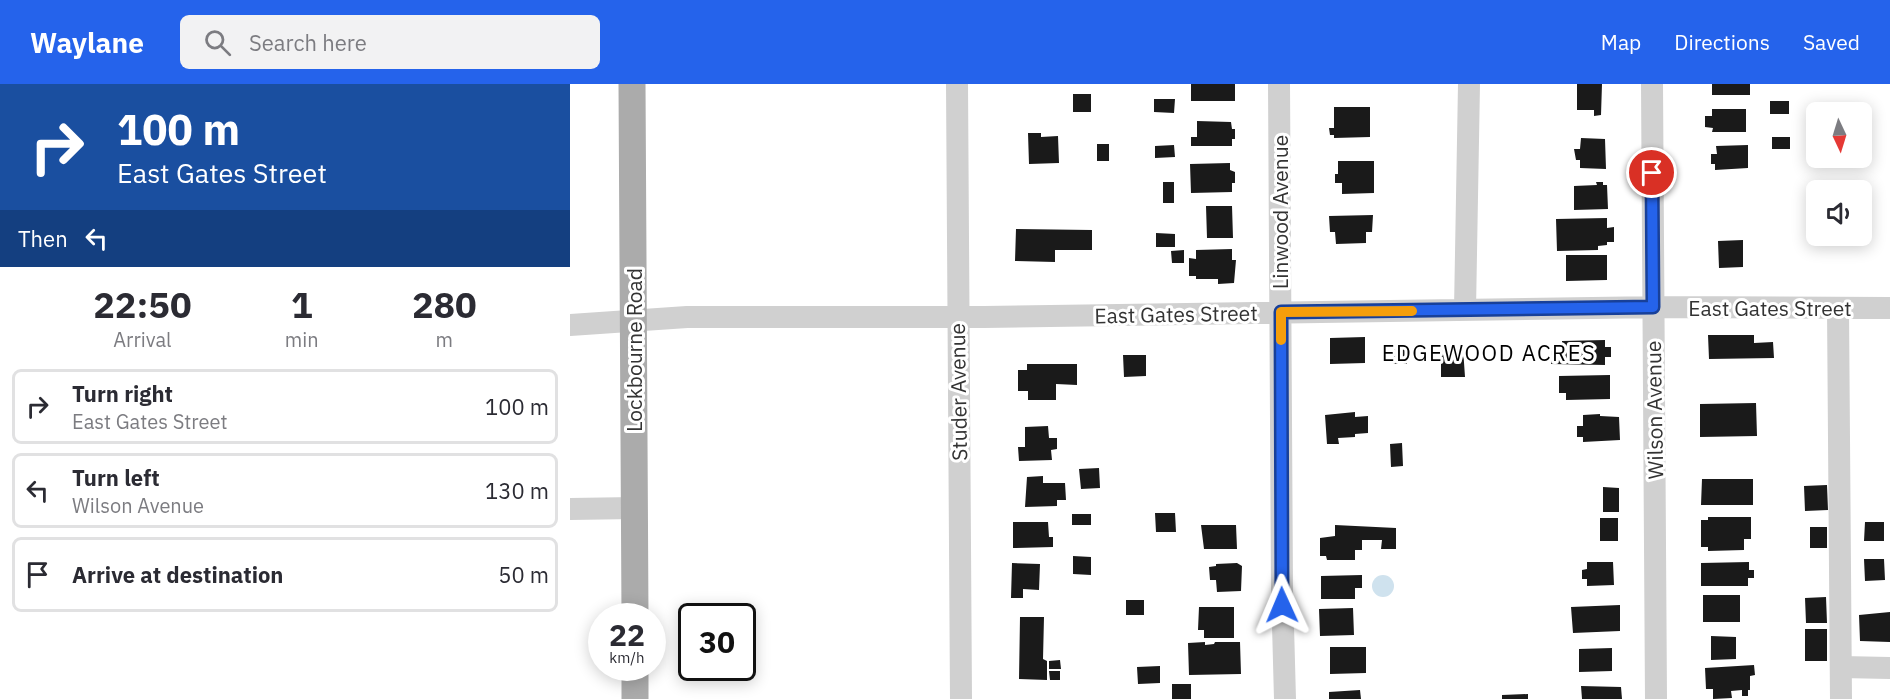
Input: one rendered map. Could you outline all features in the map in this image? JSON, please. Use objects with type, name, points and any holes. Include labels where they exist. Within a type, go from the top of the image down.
[{"type":"main road","name":"Lockbourne Road","points":[[632,84],[635,603]]},
{"type":"main road","points":[[635,681],[635,699]]},
{"type":"street","name":"Studer Avenue","points":[[957,84],[961,699]]},
{"type":"street","name":"Linwood Avenue","points":[[1279,84],[1285,699]]},
{"type":"street","points":[[1465,310],[1469,84]]},
{"type":"street","name":"Wilson Avenue","points":[[1652,84],[1656,699]]},
{"type":"street","name":"East Gates Street","points":[[570,325],[687,317],[1653,307],[1890,308]]},
{"type":"street","points":[[1838,308],[1841,699]]},
{"type":"street","points":[[570,509],[635,508]]},
{"type":"street","points":[[1841,667],[1890,668]]},
{"type":"water","points":[[1383,575],[1391,578],[1394,586],[1391,594],[1383,597],[1375,594],[1372,586],[1375,578]]},
{"type":"building","points":[[1191,84],[1235,84],[1235,101],[1191,101]]},
{"type":"building","points":[[1577,84],[1602,84],[1601,115],[1594,116],[1594,110],[1577,110]]},
{"type":"building","points":[[1712,84],[1750,84],[1750,95],[1712,95]]},
{"type":"building","points":[[1073,94],[1091,94],[1091,112],[1073,112]]},
{"type":"building","points":[[1154,99],[1175,99],[1174,113],[1154,112]]},
{"type":"building","points":[[1770,101],[1789,101],[1789,114],[1770,114]]},
{"type":"building","points":[[1334,107],[1370,107],[1370,137],[1334,138],[1334,135],[1330,135],[1329,128],[1334,128]]},
{"type":"building","points":[[1712,109],[1746,109],[1746,132],[1712,132],[1713,128],[1705,127],[1705,116],[1712,116]]},
{"type":"building","points":[[1197,121],[1231,122],[1232,129],[1235,129],[1232,146],[1191,146],[1191,137],[1197,137]]},
{"type":"building","points":[[1028,133],[1041,133],[1041,137],[1058,136],[1059,163],[1029,164]]},
{"type":"building","points":[[1772,137],[1790,137],[1790,149],[1772,149]]},
{"type":"building","points":[[1581,138],[1605,139],[1606,169],[1580,168],[1580,160],[1576,160],[1574,149],[1580,149]]},
{"type":"building","points":[[1097,144],[1109,144],[1109,161],[1097,161]]},
{"type":"building","points":[[1174,145],[1175,157],[1155,158],[1155,146]]},
{"type":"building","points":[[1748,145],[1748,168],[1715,170],[1715,164],[1711,164],[1711,154],[1717,154],[1716,146]]},
{"type":"building","points":[[1338,161],[1374,161],[1374,193],[1342,194],[1342,183],[1335,183]]},
{"type":"building","points":[[1230,163],[1230,170],[1235,172],[1232,192],[1191,193],[1190,164]]},
{"type":"building","points":[[1163,182],[1174,182],[1174,203],[1163,203]]},
{"type":"building","points":[[1596,182],[1603,182],[1603,185],[1607,185],[1608,209],[1574,210],[1574,186],[1597,185]]},
{"type":"building","points":[[1206,206],[1232,206],[1233,238],[1207,238]]},
{"type":"building","points":[[1373,215],[1372,232],[1366,232],[1366,243],[1336,244],[1335,232],[1330,232],[1329,216]]},
{"type":"building","points":[[1607,218],[1607,228],[1614,227],[1614,242],[1598,246],[1598,250],[1557,251],[1556,219]]},
{"type":"building","points":[[1016,229],[1092,230],[1092,250],[1055,250],[1055,262],[1015,261]]},
{"type":"building","points":[[1156,233],[1175,234],[1175,247],[1156,247]]},
{"type":"building","points":[[1743,240],[1743,267],[1719,268],[1718,241]]},
{"type":"building","points":[[1232,249],[1232,260],[1236,260],[1234,283],[1218,284],[1218,279],[1196,279],[1196,276],[1189,276],[1189,258],[1196,259],[1196,250]]},
{"type":"building","points":[[1184,250],[1184,263],[1172,263],[1171,251]]},
{"type":"building","points":[[1566,255],[1607,255],[1607,280],[1566,281]]},
{"type":"building","points":[[1708,335],[1754,335],[1754,343],[1773,342],[1774,358],[1709,359]]},
{"type":"building","points":[[1365,337],[1365,363],[1330,364],[1330,338]]},
{"type":"building","points":[[1605,340],[1605,347],[1611,347],[1611,357],[1605,357],[1605,365],[1551,364],[1551,350],[1562,350],[1562,341]]},
{"type":"building","points":[[1407,344],[1407,364],[1391,364],[1389,345]]},
{"type":"building","points":[[1450,345],[1456,345],[1457,349],[1463,348],[1465,377],[1441,377],[1441,349],[1449,348]]},
{"type":"building","points":[[1123,355],[1146,355],[1146,376],[1124,377]]},
{"type":"building","points":[[1027,364],[1077,364],[1077,385],[1056,384],[1056,400],[1028,400],[1028,391],[1018,391],[1018,370],[1027,370]]},
{"type":"building","points":[[1610,375],[1610,399],[1566,400],[1566,393],[1559,393],[1559,376]]},
{"type":"building","points":[[1756,403],[1757,436],[1700,437],[1700,404]]},
{"type":"building","points":[[1355,412],[1355,417],[1368,416],[1368,433],[1355,434],[1355,437],[1338,438],[1339,444],[1327,444],[1325,415]]},
{"type":"building","points":[[1600,414],[1600,416],[1619,417],[1620,440],[1583,442],[1583,437],[1577,437],[1577,426],[1583,426],[1583,415]]},
{"type":"building","points":[[1048,426],[1049,438],[1057,438],[1057,449],[1051,450],[1052,460],[1019,461],[1018,447],[1025,447],[1025,427]]},
{"type":"building","points":[[1402,443],[1403,466],[1391,467],[1390,444]]},
{"type":"building","points":[[1099,468],[1100,488],[1081,489],[1079,469]]},
{"type":"building","points":[[1043,476],[1043,483],[1065,483],[1066,500],[1057,500],[1057,506],[1025,507],[1027,477]]},
{"type":"building","points":[[1702,479],[1753,479],[1753,505],[1701,505]]},
{"type":"building","points":[[1827,485],[1828,510],[1805,511],[1804,486]]},
{"type":"building","points":[[1603,487],[1619,488],[1619,512],[1603,512]]},
{"type":"building","points":[[1155,513],[1175,513],[1176,532],[1156,532]]},
{"type":"building","points":[[1072,514],[1091,514],[1091,525],[1072,525]]},
{"type":"building","points":[[1708,517],[1751,517],[1751,539],[1744,539],[1744,550],[1708,551],[1708,547],[1701,547],[1701,520],[1708,520]]},
{"type":"building","points":[[1600,518],[1618,518],[1618,541],[1600,541]]},
{"type":"building","points":[[1013,522],[1048,522],[1049,537],[1053,537],[1053,547],[1013,548]]},
{"type":"building","points":[[1865,522],[1884,522],[1884,541],[1864,541]]},
{"type":"building","points":[[1201,525],[1236,525],[1237,549],[1204,549]]},
{"type":"building","points":[[1335,525],[1396,528],[1396,549],[1381,549],[1382,540],[1362,540],[1362,550],[1355,550],[1355,560],[1327,560],[1326,556],[1320,556],[1320,538],[1335,536]]},
{"type":"building","points":[[1810,527],[1827,527],[1827,548],[1810,548]]},
{"type":"building","points":[[1073,556],[1091,557],[1091,575],[1073,574]]},
{"type":"building","points":[[1864,559],[1884,559],[1885,580],[1865,581]]},
{"type":"building","points":[[1587,562],[1613,562],[1614,585],[1587,586],[1587,579],[1582,579],[1582,570],[1587,569]]},
{"type":"building","points":[[1749,562],[1749,570],[1754,570],[1754,578],[1748,578],[1748,586],[1701,586],[1701,563]]},
{"type":"building","points":[[1012,563],[1040,564],[1039,590],[1023,589],[1023,598],[1011,598]]},
{"type":"building","points":[[1237,563],[1242,566],[1241,591],[1217,592],[1216,580],[1210,580],[1209,567],[1216,566],[1216,564]]},
{"type":"building","points":[[1362,575],[1362,588],[1355,588],[1355,599],[1321,599],[1321,576]]},
{"type":"building","points":[[1703,595],[1740,595],[1740,622],[1703,622]]},
{"type":"building","points":[[1826,597],[1827,623],[1806,623],[1805,598]]},
{"type":"building","points":[[1126,600],[1144,600],[1144,615],[1126,615]]},
{"type":"building","points":[[1620,605],[1620,631],[1573,633],[1571,607]]},
{"type":"building","points":[[1199,607],[1234,607],[1234,638],[1204,638],[1204,630],[1198,630]]},
{"type":"building","points":[[1353,608],[1354,635],[1320,636],[1319,609]]},
{"type":"building","points":[[1890,612],[1890,642],[1860,641],[1859,615]]},
{"type":"building","points":[[1020,617],[1044,617],[1043,659],[1047,661],[1047,680],[1019,679]]},
{"type":"building","points":[[1805,629],[1827,629],[1827,661],[1805,661]]},
{"type":"building","points":[[1711,636],[1736,637],[1736,659],[1711,660]]},
{"type":"building","points":[[1205,642],[1205,645],[1215,642],[1240,642],[1241,674],[1189,675],[1188,643]]},
{"type":"building","points":[[1330,647],[1366,647],[1366,673],[1330,674]]},
{"type":"building","points":[[1612,648],[1612,671],[1579,672],[1579,649]]},
{"type":"building","points":[[1060,660],[1061,669],[1049,669],[1049,661]]},
{"type":"building","points":[[1754,665],[1755,675],[1750,676],[1748,696],[1742,696],[1742,690],[1731,691],[1732,698],[1713,699],[1713,689],[1706,689],[1705,668]]},
{"type":"building","points":[[1160,666],[1160,683],[1138,684],[1137,667]]},
{"type":"building","points":[[1049,671],[1060,671],[1060,680],[1050,680]]},
{"type":"building","points":[[1172,684],[1191,684],[1191,699],[1172,699]]},
{"type":"building","points":[[1581,686],[1621,687],[1622,699],[1582,699]]},
{"type":"building","points":[[1360,690],[1361,699],[1329,699],[1329,692]]},
{"type":"building","points":[[1528,694],[1528,699],[1502,699],[1502,695]]},
{"type":"slow traffic","points":[[1281,340],[1281,312],[1412,311]]},
{"type":"district","name":"EDGEWOOD ACRES","points":[[1489,352]]},
{"type":"route","points":[[1282,605],[1281,312],[1653,307],[1652,173]]}]
